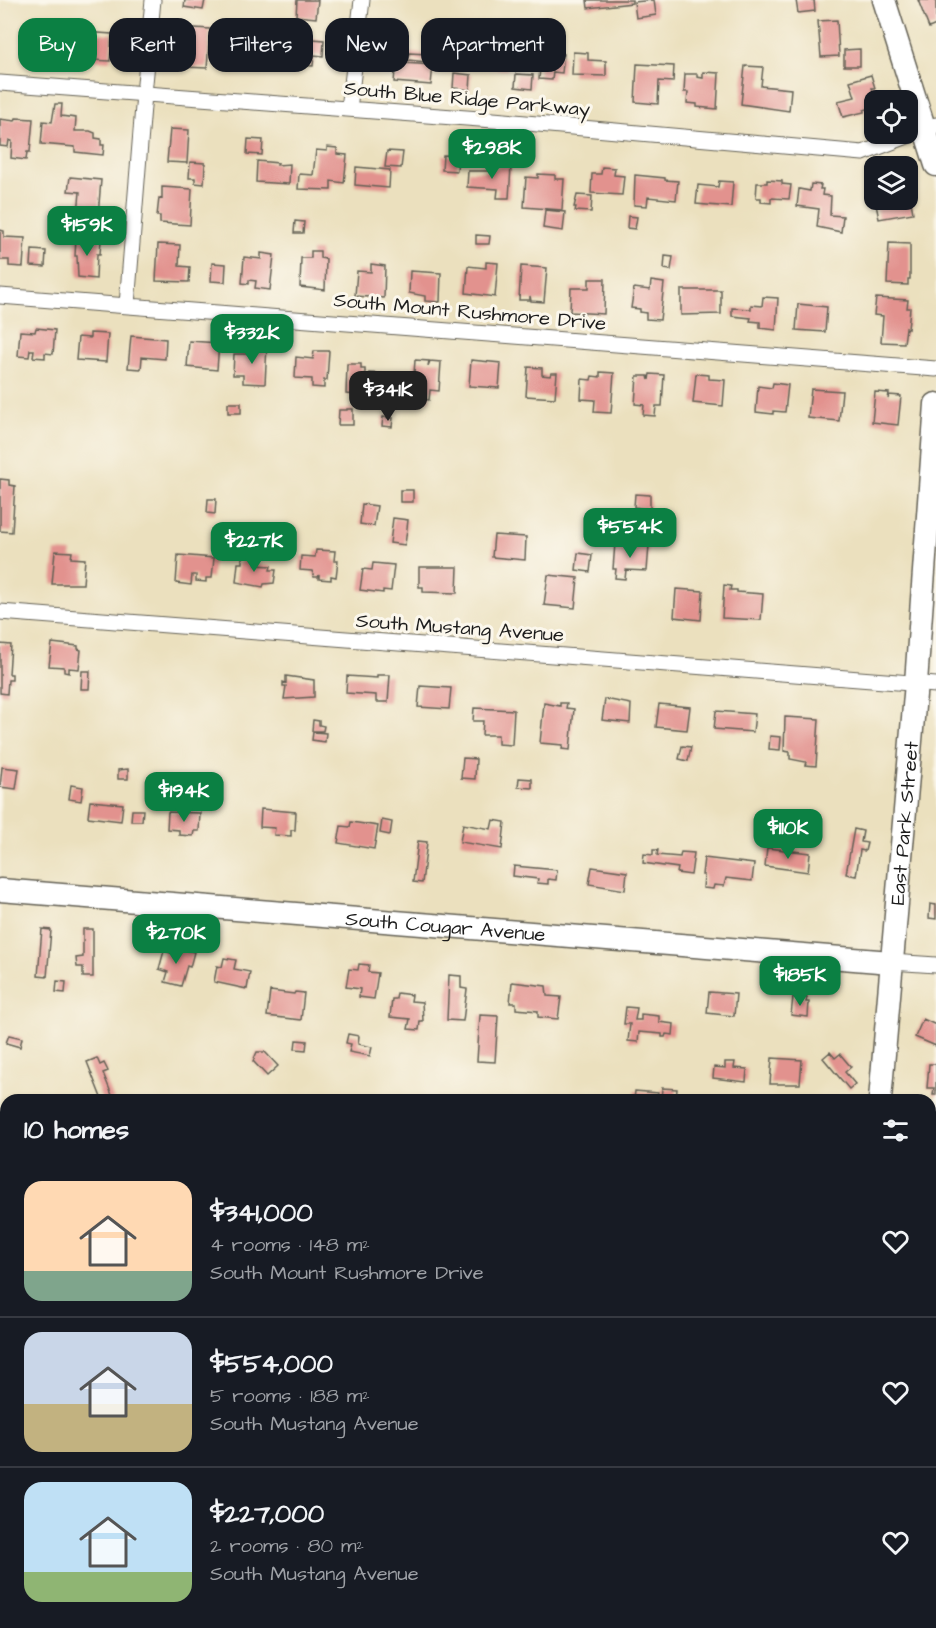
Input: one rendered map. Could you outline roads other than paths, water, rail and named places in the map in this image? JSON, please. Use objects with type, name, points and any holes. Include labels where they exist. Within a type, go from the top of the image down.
[{"type":"street","points":[[127,305],[153,0]]},
{"type":"street","points":[[349,109],[362,0]]},
{"type":"street","points":[[884,0],[931,127],[936,165]]},
{"type":"street","name":"South Blue Ridge Parkway","points":[[0,83],[349,109],[862,153],[931,127]]},
{"type":"street","name":"South Mount Rushmore Drive","points":[[0,296],[936,369]]},
{"type":"street","name":"East Park Street","points":[[880,1094],[891,962],[926,684],[936,404]]},
{"type":"street","name":"South Mustang Avenue","points":[[0,612],[926,684]]},
{"type":"street","name":"South Cougar Avenue","points":[[0,890],[891,962]]},
{"type":"street","points":[[891,962],[936,965]]}]
